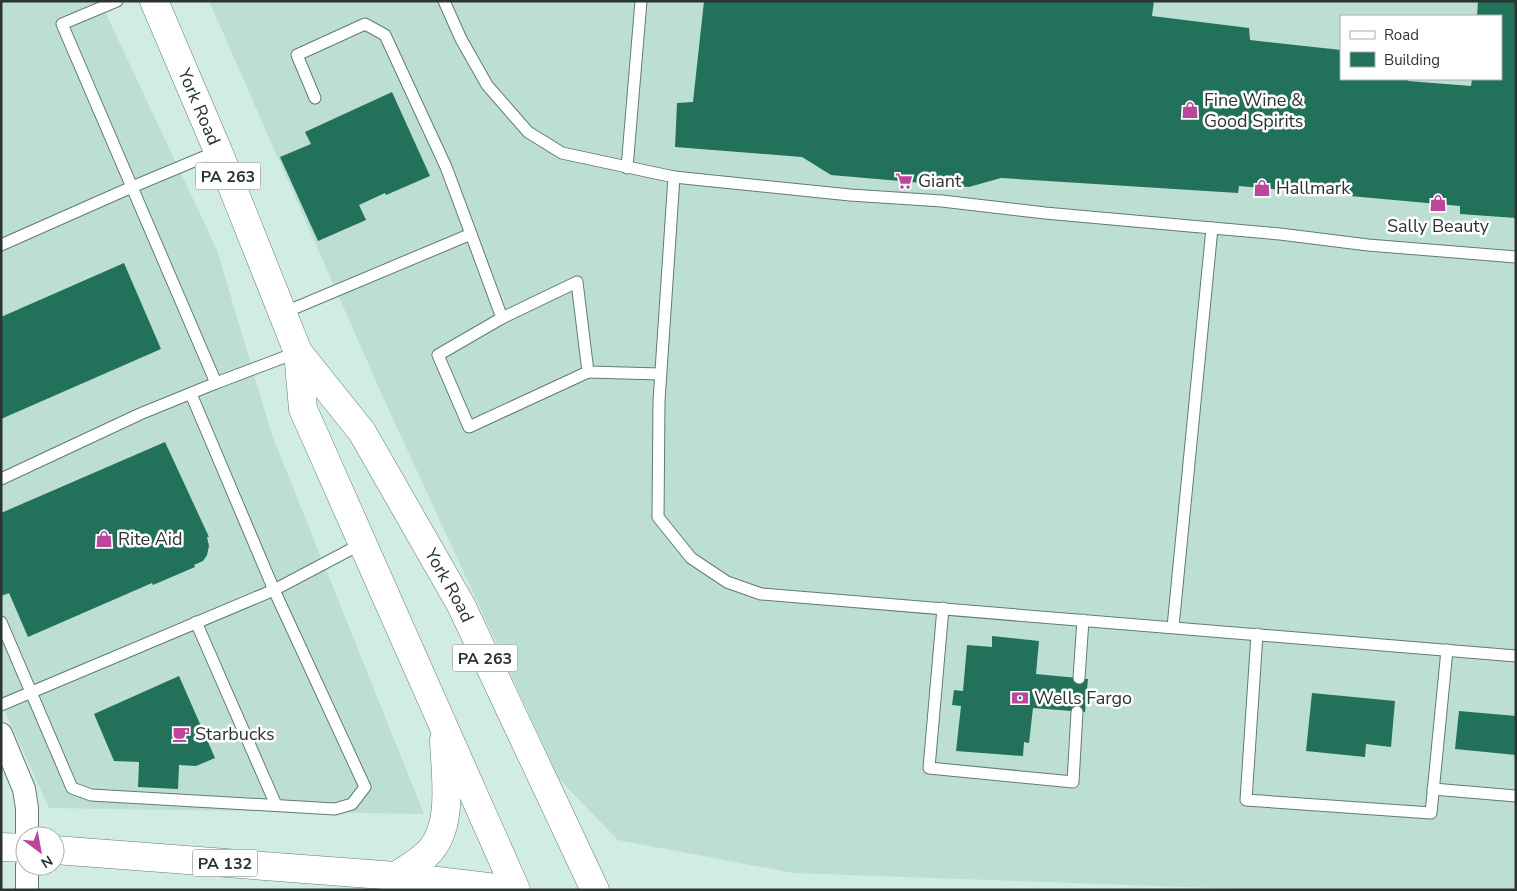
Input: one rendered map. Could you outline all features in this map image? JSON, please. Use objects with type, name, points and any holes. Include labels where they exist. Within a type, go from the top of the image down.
[{"type":"main road","name":"York Road","points":[[154,1],[218,151],[298,352],[303,410],[515,890]]},
{"type":"main road","name":"York Road","points":[[298,352],[362,432],[461,605],[594,890]]},
{"type":"main road","points":[[396,876],[428,854],[440,837],[447,808],[443,726]]},
{"type":"main road","points":[[1,847],[15,848]]},
{"type":"main road","name":"PA 132","points":[[65,851],[396,876],[515,890]]},
{"type":"street","points":[[1,734],[24,789],[27,826]]},
{"type":"street","points":[[27,876],[27,890]]},
{"type":"lane","points":[[117,1],[62,24],[216,383]]},
{"type":"lane","points":[[444,1],[460,39],[487,85],[528,132],[562,153],[674,177],[1280,234],[1368,245],[1516,256]]},
{"type":"lane","points":[[627,168],[641,1]]},
{"type":"lane","points":[[315,98],[297,55],[365,24],[385,35],[446,167],[502,318]]},
{"type":"lane","points":[[1,245],[218,151]]},
{"type":"lane","points":[[674,177],[660,374],[658,517],[691,558],[728,582],[761,594],[1516,656]]},
{"type":"lane","points":[[1173,627],[1212,228]]},
{"type":"lane","points":[[283,313],[471,234]]},
{"type":"lane","points":[[588,372],[577,282],[502,318],[438,355],[469,427],[588,372],[660,374]]},
{"type":"lane","points":[[1,478],[140,414],[298,352]]},
{"type":"lane","points":[[1,622],[72,788],[91,795],[335,809],[352,804],[365,788],[274,590],[191,394]]},
{"type":"lane","points":[[1,705],[274,590],[361,544]]},
{"type":"lane","points":[[943,608],[929,768],[1073,782],[1077,712]]},
{"type":"lane","points":[[1079,678],[1083,620]]},
{"type":"lane","points":[[196,622],[276,805]]},
{"type":"lane","points":[[1257,634],[1246,800],[1431,812],[1447,650]]},
{"type":"lane","points":[[1433,789],[1516,796]]},
{"type":"shaded area","points":[[1,1],[100,1],[217,250],[272,435],[424,814],[49,808],[1,703]]},
{"type":"shaded area","points":[[209,1],[1516,1],[1516,890],[1271,890],[794,873],[618,840],[559,779],[382,395]]},
{"type":"building","points":[[704,1],[1154,1],[1152,16],[1249,28],[1250,40],[1340,50],[1340,80],[1408,80],[1471,86],[1472,80],[1502,80],[1502,15],[1477,15],[1478,1],[1516,1],[1516,218],[1460,214],[1460,206],[1239,186],[1238,193],[1001,178],[969,187],[831,175],[802,157],[675,147],[677,103],[693,102]]},
{"type":"building","points":[[392,92],[430,176],[359,205],[366,220],[318,241],[280,157],[311,144],[305,132]]},
{"type":"building","points":[[124,263],[161,349],[1,419],[1,317]]},
{"type":"building","name":"Rite Aid","points":[[165,442],[209,537],[207,537],[209,546],[207,555],[203,561],[194,565],[195,567],[153,585],[152,583],[28,637],[9,593],[1,596],[1,513]]},
{"type":"building","name":"Wells Fargo","points":[[992,636],[1039,641],[1036,674],[1088,679],[1085,712],[1033,708],[1029,743],[1024,742],[1023,756],[956,751],[961,706],[952,705],[954,690],[963,691],[967,645],[992,647]]},
{"type":"building","points":[[179,676],[215,758],[196,766],[179,765],[178,789],[138,787],[139,762],[114,761],[94,714]]},
{"type":"building","points":[[1312,693],[1395,701],[1391,747],[1366,744],[1365,757],[1306,751]]},
{"type":"building","points":[[1459,711],[1516,716],[1516,755],[1455,749]]},
{"type":"place","name":"Fine Wine & Good Spirits","points":[[1190,110]]},
{"type":"place","name":"Giant","points":[[904,181]]},
{"type":"place","name":"Hallmark","points":[[1262,188]]},
{"type":"place","name":"Sally Beauty","points":[[1438,203]]},
{"type":"place","name":"Rite Aid","points":[[104,539]]},
{"type":"place","name":"Wells Fargo","points":[[1020,698]]},
{"type":"place","name":"Starbucks","points":[[181,734]]}]
